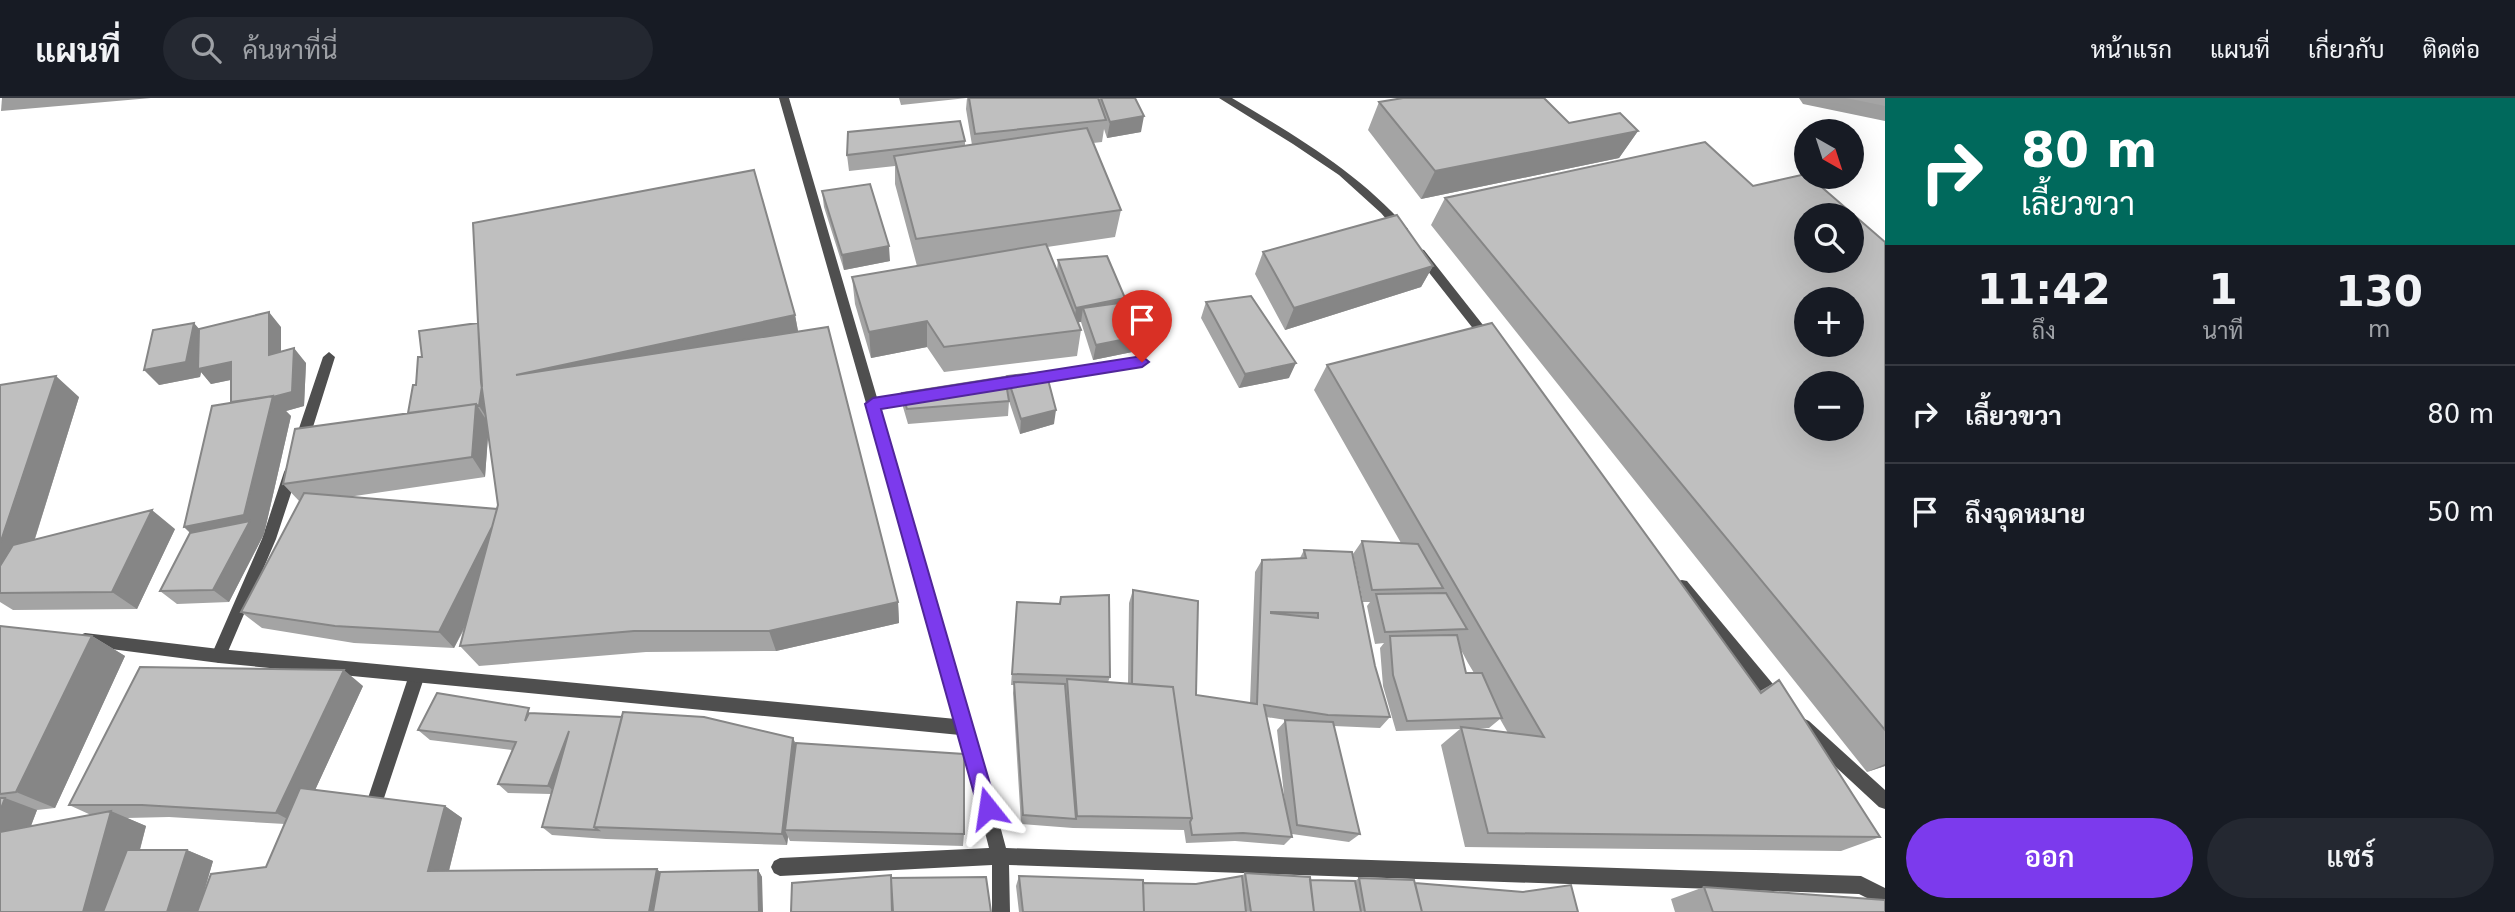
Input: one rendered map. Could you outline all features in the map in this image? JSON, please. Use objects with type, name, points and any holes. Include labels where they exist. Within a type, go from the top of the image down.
[{"type":"street","points":[[784,98],[966,728],[1000,856],[1001,912]]},
{"type":"street","points":[[1224,98],[1333,163],[1373,198],[1391,216],[1502,357]]},
{"type":"street","points":[[219,656],[269,539],[329,357]]},
{"type":"street","points":[[1021,381],[1142,362]]},
{"type":"street","points":[[873,404],[940,394]]},
{"type":"street","points":[[1672,573],[1780,705],[1885,801]]},
{"type":"street","points":[[68,638],[219,656],[966,728]]},
{"type":"street","points":[[366,830],[416,675]]},
{"type":"street","points":[[780,867],[1000,856],[1861,885],[1885,898]]},
{"type":"shaded area","points":[[2,98],[151,98],[1,111]]},
{"type":"building","points":[[969,98],[1098,98],[1106,120],[975,134]]},
{"type":"building","points":[[1101,98],[1135,98],[1144,116],[1110,122]]},
{"type":"building","points":[[1403,98],[1544,98],[1569,123],[1620,113],[1638,131],[1435,171],[1379,102]]},
{"type":"building","points":[[960,121],[965,141],[847,155],[848,132]]},
{"type":"building","points":[[1087,128],[1121,210],[916,239],[894,156]]},
{"type":"building","points":[[1705,142],[1753,186],[1794,177],[1794,189],[1824,189],[1840,203],[1794,203],[1794,273],[1864,273],[1864,224],[1885,242],[1885,730],[1445,198]]},
{"type":"building","points":[[754,170],[795,315],[516,375],[828,327],[898,602],[769,631],[634,631],[460,646],[498,505],[481,382],[473,223]]},
{"type":"building","points":[[870,184],[889,246],[842,255],[822,191]]},
{"type":"building","points":[[1397,215],[1433,266],[1294,308],[1263,252]]},
{"type":"building","points":[[1046,244],[1081,330],[944,347],[927,321],[869,332],[852,277]]},
{"type":"building","points":[[1107,256],[1125,298],[1076,308],[1058,260]]},
{"type":"building","points":[[1251,296],[1296,363],[1245,374],[1206,302]]},
{"type":"building","points":[[1134,301],[1146,335],[1096,345],[1083,308]]},
{"type":"building","points":[[269,312],[269,355],[294,348],[292,392],[231,402],[231,362],[198,369],[199,329]]},
{"type":"building","points":[[194,323],[186,362],[144,370],[153,330]]},
{"type":"building","points":[[478,323],[482,386],[479,406],[476,404],[408,413],[413,385],[416,385],[418,357],[422,357],[419,331]]},
{"type":"building","points":[[1492,323],[1761,693],[1779,680],[1880,837],[1488,833],[1461,727],[1544,737],[1327,365]]},
{"type":"building","points":[[1046,372],[1056,410],[1021,419],[1007,376]]},
{"type":"building","points":[[56,376],[0,544],[0,385]]},
{"type":"building","points":[[1005,377],[1009,401],[907,409],[902,393]]},
{"type":"building","points":[[273,396],[244,515],[184,527],[212,406]]},
{"type":"building","points":[[476,404],[472,457],[283,484],[295,429]]},
{"type":"building","points":[[304,493],[497,509],[492,527],[439,632],[335,626],[241,612]]},
{"type":"building","points":[[152,510],[112,592],[0,593],[0,566],[13,545]]},
{"type":"building","points":[[250,521],[213,590],[160,591],[190,533]]},
{"type":"building","points":[[1362,541],[1418,544],[1443,588],[1372,590]]},
{"type":"building","points":[[1304,550],[1352,552],[1375,666],[1390,717],[1328,715],[1264,705],[1292,837],[1243,833],[1192,835],[1192,818],[1173,687],[1132,684],[1133,590],[1198,601],[1196,695],[1257,704],[1262,560],[1306,558]],"holes":[[[1271,612],[1318,613],[1318,618]]]},
{"type":"building","points":[[1446,593],[1467,629],[1385,632],[1376,594]]},
{"type":"building","points":[[1109,595],[1110,677],[1012,674],[1017,602],[1060,604],[1061,597]]},
{"type":"building","points":[[0,626],[92,636],[16,792],[0,794]]},
{"type":"building","points":[[1457,635],[1466,673],[1482,673],[1502,718],[1407,721],[1393,675],[1390,636]]},
{"type":"building","points":[[140,667],[344,670],[276,813],[142,805],[69,805]]},
{"type":"building","points":[[1067,679],[1173,687],[1192,818],[1077,816]]},
{"type":"building","points":[[1014,682],[1065,684],[1076,819],[1023,815]]},
{"type":"building","points":[[437,693],[529,708],[525,721],[529,713],[622,717],[594,827],[598,830],[542,827],[569,731],[548,786],[498,784],[516,742],[418,730]]},
{"type":"building","points":[[623,712],[704,717],[793,738],[782,834],[594,827]]},
{"type":"building","points":[[1285,720],[1333,722],[1360,834],[1297,825]]},
{"type":"building","points":[[796,743],[964,754],[964,834],[785,830]]},
{"type":"building","points":[[300,788],[445,806],[428,871],[657,869],[649,912],[197,912],[211,874],[266,867]]},
{"type":"building","points":[[0,798],[5,798],[0,811]]},
{"type":"building","points":[[111,811],[83,912],[0,912],[0,832]]},
{"type":"building","points":[[127,850],[187,850],[167,912],[103,912]]},
{"type":"building","points":[[758,870],[759,912],[653,912],[660,872]]},
{"type":"building","points":[[1245,873],[1310,877],[1314,912],[1251,912]]},
{"type":"building","points":[[891,875],[892,912],[791,912],[792,883]]},
{"type":"building","points":[[1019,876],[1143,880],[1144,912],[1023,912]]},
{"type":"building","points":[[1242,876],[1246,912],[1144,912],[1143,883],[1196,884]]},
{"type":"building","points":[[986,877],[991,912],[893,912],[891,878]]},
{"type":"building","points":[[1359,878],[1414,880],[1422,912],[1365,912]]},
{"type":"building","points":[[1310,880],[1355,881],[1361,912],[1314,912]]},
{"type":"building","points":[[1415,883],[1523,892],[1571,885],[1578,912],[1422,912]]},
{"type":"building","points":[[1704,887],[1885,900],[1885,912],[1713,912]]},
{"type":"waterway","points":[[1813,98],[1885,112]]},
{"type":"route","points":[[988,808],[873,404],[1142,362]]}]
